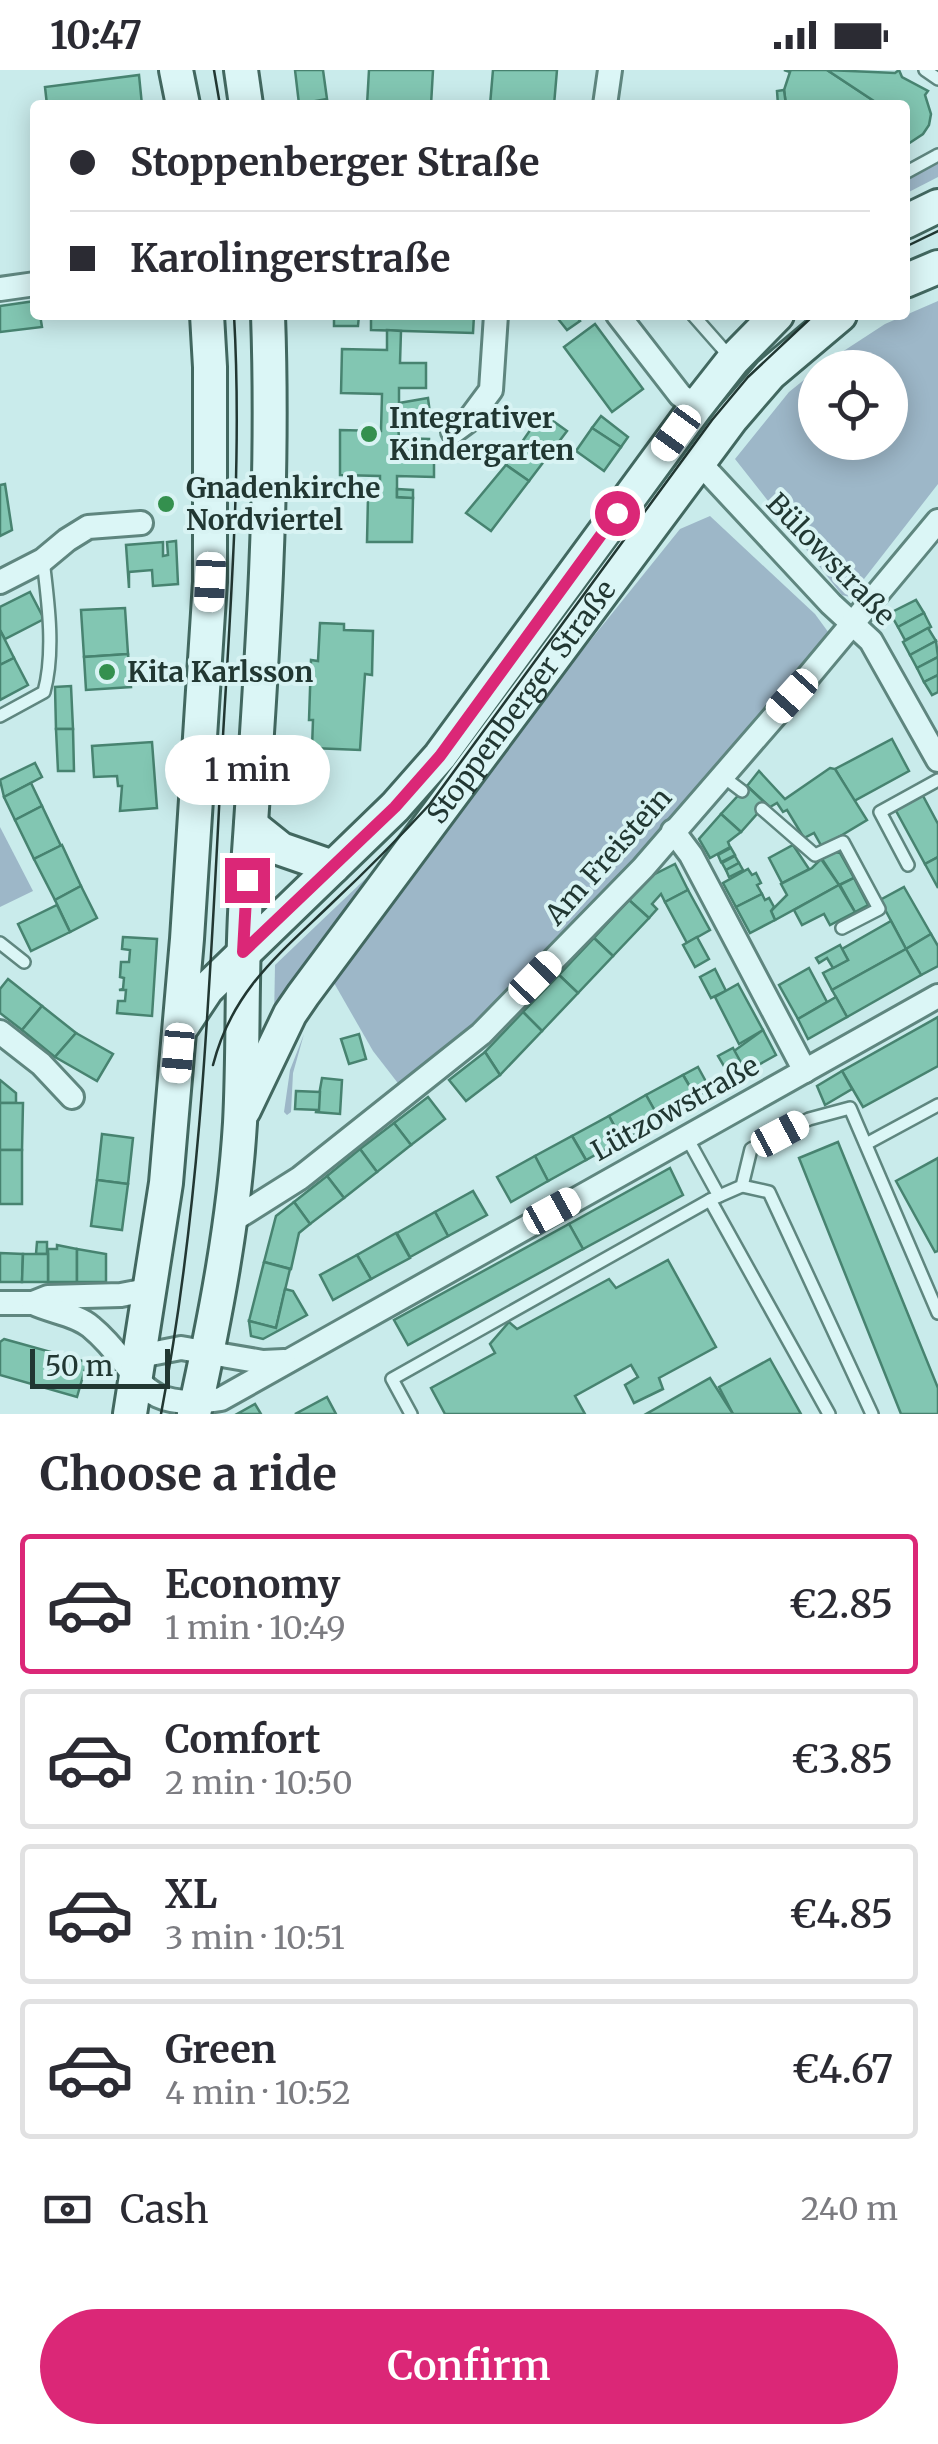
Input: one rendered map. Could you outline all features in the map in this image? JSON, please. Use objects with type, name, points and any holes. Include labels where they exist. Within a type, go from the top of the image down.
[{"type":"main road","points":[[176,70],[182,100]]},
{"type":"main road","points":[[241,70],[245,100]]},
{"type":"main road","points":[[910,220],[938,206]]},
{"type":"main road","points":[[910,279],[938,267]]},
{"type":"main road","points":[[180,1029],[210,582],[208,320]]},
{"type":"main road","name":"Stoppenberger Straße","points":[[195,1411],[230,1222],[240,1118],[243,952],[266,598],[270,465],[268,320]]},
{"type":"main road","name":"Stoppenberger Straße","points":[[135,1384],[166,1183],[180,1029],[207,989],[395,807],[440,756],[696,406],[733,360],[773,320]]},
{"type":"main road","name":"Stoppenberger Straße","points":[[240,1118],[303,995],[698,460],[770,374],[834,320]]},
{"type":"main road","points":[[251,824],[282,849],[333,867]]},
{"type":"street","points":[[606,100],[610,70]]},
{"type":"street","points":[[0,289],[30,285]]},
{"type":"street","points":[[454,432],[468,421],[491,390],[496,320]]},
{"type":"street","points":[[622,320],[680,395],[696,406]]},
{"type":"street","name":"Bülowstraße","points":[[698,460],[880,653],[938,760]]},
{"type":"street","name":"Am Freistein","points":[[230,1222],[300,1178],[481,1034],[643,868],[938,522]]},
{"type":"street","points":[[0,582],[42,560],[88,528],[141,523]]},
{"type":"street","points":[[673,831],[691,856],[805,1070]]},
{"type":"street","name":"Lützowstraße","points":[[195,1411],[221,1400],[284,1361],[938,996]]},
{"type":"street","points":[[0,1032],[41,1064],[72,1097]]},
{"type":"street","points":[[0,1303],[147,1290]]},
{"type":"street","points":[[33,1303],[90,1326],[112,1348],[135,1384],[156,1402],[195,1411]]},
{"type":"street","points":[[135,1384],[181,1348],[264,1362],[284,1361]]},
{"type":"lane","points":[[925,70],[938,79]]},
{"type":"lane","points":[[910,170],[938,155]]},
{"type":"lane","points":[[697,320],[733,360]]},
{"type":"lane","points":[[0,716],[44,692],[48,679],[47,599],[42,560]]},
{"type":"lane","points":[[722,774],[742,790]]},
{"type":"lane","points":[[908,865],[880,812],[938,780]]},
{"type":"lane","points":[[762,809],[815,855],[844,842],[879,909],[842,928]]},
{"type":"lane","points":[[0,942],[24,962]]},
{"type":"lane","points":[[866,1144],[938,1105]]},
{"type":"lane","points":[[742,1186],[752,1149],[808,1118],[850,1108],[938,1314]]},
{"type":"lane","points":[[686,1136],[714,1198],[829,1414]]},
{"type":"lane","points":[[410,1414],[392,1378],[742,1186],[768,1192],[872,1414]]},
{"type":"shaded area","points":[[938,163],[938,177],[910,191],[910,178]]},
{"type":"shaded area","points":[[938,301],[938,484],[850,597],[842,595],[735,459],[798,385],[798,460],[908,460],[908,350],[845,350],[885,324],[910,320],[910,313]]},
{"type":"shaded area","points":[[710,516],[815,614],[834,640],[787,698],[479,1031],[404,1091],[373,1051],[326,969],[680,529]]},
{"type":"shaded area","points":[[0,827],[33,891],[0,907]]},
{"type":"shaded area","points":[[404,842],[274,1021],[275,965]]},
{"type":"shaded area","points":[[304,1034],[293,1073],[291,1112],[287,1115],[284,1112],[290,1070]]},
{"type":"building","points":[[295,70],[323,70],[327,99],[299,100]]},
{"type":"building","points":[[369,70],[433,70],[431,100],[367,100]]},
{"type":"building","points":[[493,70],[557,70],[554,100],[490,100]]},
{"type":"building","points":[[784,70],[827,70],[872,100],[785,100],[790,72]]},
{"type":"building","points":[[827,70],[899,70],[902,77],[928,91],[925,95],[931,114],[929,125],[910,143],[910,100],[872,100]]},
{"type":"building","points":[[139,75],[142,100],[46,100],[45,87]]},
{"type":"building","points":[[784,90],[785,100],[778,100],[777,91]]},
{"type":"building","points":[[30,302],[30,320],[41,320],[42,327],[0,332],[0,306]]},
{"type":"building","points":[[334,320],[359,320],[358,326],[334,326]]},
{"type":"building","points":[[371,320],[474,320],[473,333],[371,330]]},
{"type":"building","points":[[559,320],[580,321],[567,330]]},
{"type":"building","points":[[595,324],[643,389],[612,412],[564,347]]},
{"type":"building","name":"Integrativer Kindergarten","points":[[387,330],[401,331],[400,363],[426,363],[426,388],[399,388],[399,403],[428,398],[431,421],[398,423],[399,438],[429,439],[428,457],[434,458],[434,477],[397,476],[397,497],[413,498],[412,542],[367,542],[368,497],[380,497],[380,476],[340,475],[340,430],[381,431],[382,394],[341,393],[342,349],[387,350]]},
{"type":"building","points":[[542,413],[567,431],[529,481],[506,465]]},
{"type":"building","points":[[601,416],[628,437],[621,447],[592,428]]},
{"type":"building","points":[[592,428],[621,447],[604,471],[576,451]]},
{"type":"building","points":[[506,465],[529,481],[491,531],[466,513]]},
{"type":"building","points":[[5,484],[12,530],[0,536],[0,485]]},
{"type":"building","points":[[397,489],[413,490],[413,498],[397,497]]},
{"type":"building","name":"Gnadenkirche Nordviertel","points":[[172,499],[172,509],[160,510],[160,500]]},
{"type":"building","points":[[176,541],[178,584],[153,586],[152,570],[129,572],[129,588],[126,545],[163,542],[163,556],[168,555],[167,542]]},
{"type":"building","points":[[30,592],[44,619],[5,639],[0,630],[0,607]]},
{"type":"building","points":[[916,600],[924,613],[898,627],[890,613]]},
{"type":"building","points":[[125,608],[128,654],[84,657],[81,610]]},
{"type":"building","points":[[924,613],[931,627],[905,640],[898,627]]},
{"type":"building","points":[[320,623],[344,624],[344,630],[373,631],[372,675],[365,674],[360,750],[312,748],[311,660],[318,661]]},
{"type":"building","points":[[928,628],[936,641],[910,655],[903,642]]},
{"type":"building","points":[[0,630],[14,658],[0,665]]},
{"type":"building","points":[[936,641],[938,657],[917,668],[910,655]]},
{"type":"building","name":"Kita Karlsson","points":[[128,654],[131,687],[86,690],[84,657]]},
{"type":"building","points":[[938,657],[938,675],[924,682],[917,668]]},
{"type":"building","points":[[14,658],[28,685],[0,700],[0,665]]},
{"type":"building","points":[[938,675],[938,692],[932,695],[924,682]]},
{"type":"building","points":[[71,686],[73,729],[56,729],[55,687]]},
{"type":"building","points":[[56,729],[73,729],[74,771],[58,771]]},
{"type":"building","points":[[892,739],[909,771],[854,801],[835,769]]},
{"type":"building","points":[[152,742],[157,808],[120,811],[122,786],[118,786],[117,776],[94,777],[92,746]]},
{"type":"building","points":[[35,763],[42,777],[4,797],[0,780]]},
{"type":"building","points":[[830,768],[835,769],[867,820],[822,847],[814,833],[804,838],[787,810],[783,812],[777,803],[770,807],[747,786],[759,771],[785,799]]},
{"type":"building","points":[[31,783],[42,806],[15,820],[4,797]]},
{"type":"building","points":[[747,786],[766,804],[741,832],[721,814]]},
{"type":"building","points":[[922,794],[938,824],[938,857],[925,864],[895,809]]},
{"type":"building","points":[[42,806],[61,846],[34,859],[15,820]]},
{"type":"building","points":[[721,814],[741,832],[728,842],[730,847],[710,858],[699,839]]},
{"type":"building","points":[[62,845],[81,886],[55,900],[34,859]]},
{"type":"building","points":[[793,845],[809,869],[782,883],[769,858]]},
{"type":"building","points":[[731,848],[735,855],[721,862],[718,855]]},
{"type":"building","points":[[840,853],[854,878],[839,885],[822,859]]},
{"type":"building","points":[[735,856],[739,863],[726,870],[722,863]]},
{"type":"building","points":[[938,857],[938,888],[925,864]]},
{"type":"building","points":[[821,859],[839,885],[775,920],[771,911],[787,895],[781,884]]},
{"type":"building","points":[[739,863],[743,870],[729,877],[726,870]]},
{"type":"building","points":[[675,864],[688,890],[665,902],[661,894],[652,904],[657,909],[649,918],[629,900],[651,876]]},
{"type":"building","points":[[748,869],[752,875],[756,873],[762,894],[736,907],[723,883]]},
{"type":"building","points":[[854,878],[868,905],[855,912],[840,885]]},
{"type":"building","points":[[839,885],[855,912],[830,925],[824,914],[802,925],[794,910]]},
{"type":"building","points":[[81,886],[97,918],[70,932],[55,900]]},
{"type":"building","points":[[904,887],[931,934],[906,949],[880,900]]},
{"type":"building","points":[[688,890],[710,930],[687,943],[665,902]]},
{"type":"building","points":[[762,894],[774,907],[771,911],[775,920],[750,933],[736,907]]},
{"type":"building","points":[[629,900],[649,918],[613,956],[594,938]]},
{"type":"building","points":[[57,905],[70,932],[31,951],[18,924]]},
{"type":"building","points":[[891,921],[906,949],[832,990],[823,973],[848,960],[842,949]]},
{"type":"building","points":[[931,934],[938,946],[938,966],[921,975],[906,949]]},
{"type":"building","points":[[123,937],[157,939],[152,1016],[117,1013],[118,1001],[125,1001],[126,990],[119,990],[123,989],[124,978],[120,977],[121,962],[129,962],[130,950],[122,949]]},
{"type":"building","points":[[697,937],[709,959],[695,967],[683,945]]},
{"type":"building","points":[[594,938],[613,956],[578,993],[559,975]]},
{"type":"building","points":[[840,945],[848,960],[833,968],[827,958],[819,963],[816,958]]},
{"type":"building","points":[[906,949],[921,975],[847,1017],[832,990]]},
{"type":"building","points":[[809,968],[827,1002],[798,1019],[779,985]]},
{"type":"building","points":[[715,969],[726,991],[711,998],[700,977]]},
{"type":"building","points":[[559,975],[578,993],[542,1031],[523,1012]]},
{"type":"building","points":[[8,979],[42,1006],[22,1030],[0,1013],[0,989]]},
{"type":"building","points":[[738,984],[763,1030],[739,1044],[715,997]]},
{"type":"building","points":[[836,997],[847,1017],[808,1039],[798,1019]]},
{"type":"building","points":[[42,1006],[76,1033],[55,1057],[22,1030]]},
{"type":"building","points":[[523,1012],[542,1031],[500,1075],[485,1052]]},
{"type":"building","points":[[938,1017],[938,1066],[863,1107],[842,1071]]},
{"type":"building","points":[[763,1030],[776,1055],[746,1072],[734,1051]]},
{"type":"building","points":[[76,1033],[113,1054],[97,1081],[55,1057]]},
{"type":"building","points":[[359,1034],[366,1059],[349,1064],[341,1039]]},
{"type":"building","points":[[733,1048],[745,1070],[731,1078],[718,1056]]},
{"type":"building","points":[[485,1052],[500,1075],[466,1101],[449,1080]]},
{"type":"building","points":[[698,1067],[710,1089],[696,1097],[683,1075]]},
{"type":"building","points":[[842,1071],[852,1089],[825,1105],[817,1086]]},
{"type":"building","points":[[683,1075],[697,1099],[660,1120],[646,1095]]},
{"type":"building","points":[[322,1078],[342,1080],[340,1114],[316,1112]]},
{"type":"building","points":[[0,1080],[16,1093],[16,1103],[0,1103]]},
{"type":"building","points":[[296,1091],[320,1092],[319,1110],[295,1109]]},
{"type":"building","points":[[646,1095],[660,1120],[622,1140],[609,1116]]},
{"type":"building","points":[[428,1097],[445,1119],[411,1145],[394,1123]]},
{"type":"building","points":[[0,1103],[23,1103],[22,1150],[0,1150]]},
{"type":"building","points":[[609,1116],[622,1140],[586,1160],[572,1136]]},
{"type":"building","points":[[394,1123],[411,1145],[377,1172],[360,1149]]},
{"type":"building","points":[[102,1134],[133,1138],[128,1184],[97,1180]]},
{"type":"building","points":[[572,1136],[586,1160],[548,1181],[535,1156]]},
{"type":"building","points":[[838,1142],[938,1388],[938,1414],[901,1414],[799,1158]]},
{"type":"building","points":[[360,1149],[377,1172],[344,1198],[327,1176]]},
{"type":"building","points":[[0,1150],[22,1150],[22,1204],[0,1204]]},
{"type":"building","points":[[535,1156],[548,1181],[511,1202],[497,1177]]},
{"type":"building","points":[[938,1158],[938,1251],[935,1252],[896,1181]]},
{"type":"building","points":[[670,1168],[683,1195],[583,1249],[569,1224]]},
{"type":"building","points":[[327,1176],[344,1198],[310,1224],[294,1202]]},
{"type":"building","points":[[97,1180],[128,1184],[122,1230],[91,1226]]},
{"type":"building","points":[[473,1191],[487,1215],[448,1236],[435,1212]]},
{"type":"building","points":[[294,1202],[310,1224],[299,1233],[291,1269],[264,1262],[276,1216]]},
{"type":"building","points":[[435,1212],[448,1236],[410,1257],[397,1233]]},
{"type":"building","points":[[569,1224],[583,1249],[408,1345],[394,1320]]},
{"type":"building","points":[[396,1233],[410,1258],[371,1279],[357,1255]]},
{"type":"building","points":[[37,1242],[47,1242],[47,1254],[36,1254]]},
{"type":"building","points":[[57,1245],[77,1249],[77,1282],[48,1282],[48,1249],[57,1249]]},
{"type":"building","points":[[77,1249],[106,1254],[106,1282],[77,1282]]},
{"type":"building","points":[[0,1253],[23,1254],[22,1282],[0,1282]]},
{"type":"building","points":[[23,1254],[48,1254],[48,1282],[22,1282]]},
{"type":"building","points":[[357,1255],[371,1279],[333,1300],[320,1275]]},
{"type":"building","points":[[668,1260],[716,1347],[659,1378],[663,1389],[634,1403],[625,1385],[638,1377],[631,1365],[575,1396],[585,1414],[445,1414],[431,1388],[495,1353],[490,1344],[509,1322],[517,1329],[609,1279],[616,1288]]},
{"type":"building","points":[[264,1262],[290,1269],[276,1328],[249,1321]]},
{"type":"building","points":[[285,1289],[293,1291],[307,1315],[263,1339],[251,1336],[249,1321],[276,1328]]},
{"type":"building","points":[[4,1339],[87,1362],[77,1397],[0,1375],[0,1342]]},
{"type":"building","points":[[770,1359],[801,1414],[733,1414],[719,1387]]},
{"type":"building","points":[[710,1378],[733,1414],[646,1414]]},
{"type":"building","points":[[327,1397],[336,1414],[295,1414]]},
{"type":"building","points":[[255,1404],[261,1414],[237,1414]]},
{"type":"tram line","points":[[214,70],[219,100]]},
{"type":"tram line","points":[[910,245],[938,231]]},
{"type":"tram line","points":[[161,1414],[185,1259],[207,1025],[233,553],[237,434],[234,320]]},
{"type":"tram line","points":[[213,1065],[232,1016],[259,976],[430,804],[712,420],[748,377],[809,320]]},
{"type":"place","name":"Integrativer Kindergarten","points":[[369,434]]},
{"type":"place","name":"Gnadenkirche Nordviertel","points":[[166,504]]},
{"type":"place","name":"Kita Karlsson","points":[[107,672]]},
{"type":"route","points":[[247,880],[243,952],[395,807],[440,756],[617,513]]}]
